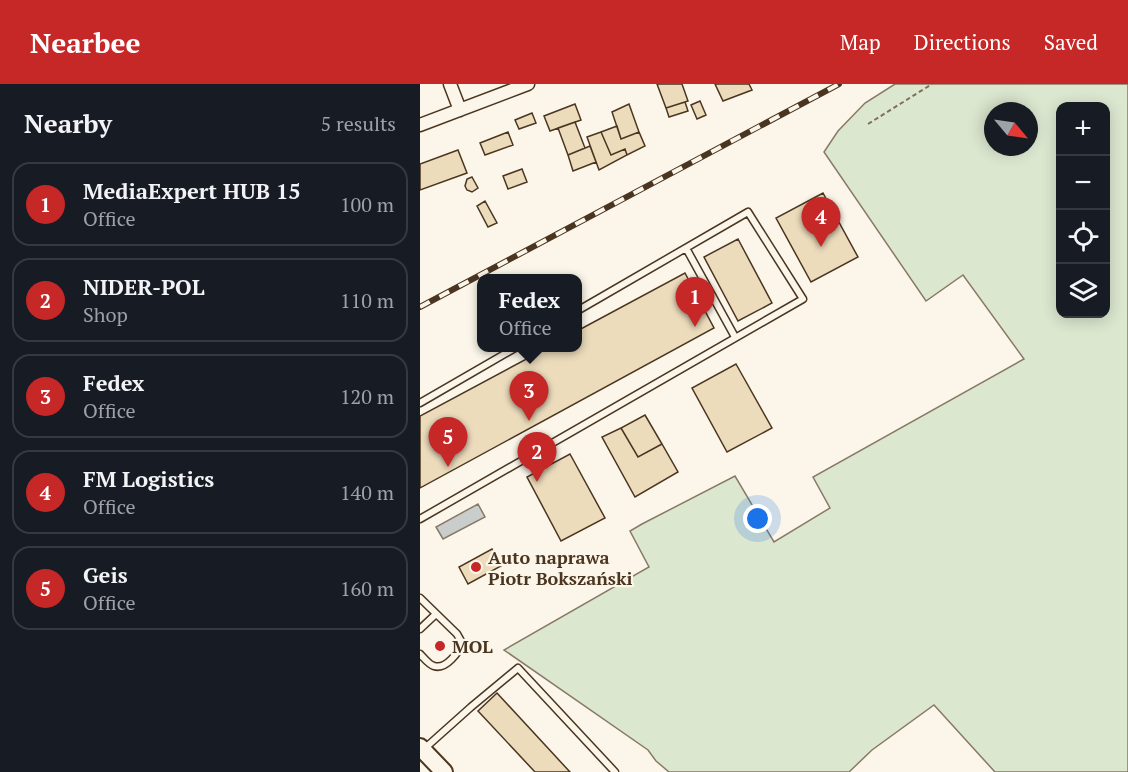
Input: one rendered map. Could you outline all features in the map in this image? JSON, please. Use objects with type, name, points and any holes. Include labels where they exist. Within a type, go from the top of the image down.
[{"type":"main road","points":[[421,748],[444,772]]},
{"type":"street","points":[[450,84],[460,110]]},
{"type":"street","points":[[420,125],[528,84]]},
{"type":"lane","points":[[421,516],[803,298],[748,212],[582,309]]},
{"type":"lane","points":[[686,248],[735,337]]},
{"type":"lane","points":[[420,403],[508,352]]},
{"type":"lane","points":[[420,598],[460,638],[462,643],[452,658],[439,667],[430,664],[420,654]]},
{"type":"lane","points":[[420,629],[436,614]]},
{"type":"lane","points":[[421,748],[518,668],[615,772]]},
{"type":"path","points":[[868,124],[932,84]]},
{"type":"green space","points":[[895,84],[1128,84],[1128,772],[995,772],[934,705],[872,750],[849,772],[669,772],[656,761],[648,750],[504,650],[649,567],[630,531],[642,524],[735,476],[774,542],[830,508],[813,477],[1024,359],[963,275],[926,301],[824,152],[838,131],[865,103]]},
{"type":"shaded area","points":[[478,504],[485,517],[443,539],[436,527]]},
{"type":"building","points":[[657,84],[682,84],[688,101],[666,108]]},
{"type":"building","points":[[715,84],[749,84],[752,90],[723,101]]},
{"type":"building","points":[[700,101],[706,115],[697,119],[691,105]]},
{"type":"building","points":[[685,102],[688,111],[669,117],[666,108]]},
{"type":"building","points":[[575,104],[581,120],[550,131],[544,116]]},
{"type":"building","points":[[629,104],[639,132],[621,139],[612,112]]},
{"type":"building","points":[[532,113],[536,123],[519,129],[515,120]]},
{"type":"building","points":[[575,122],[585,148],[568,155],[558,128]]},
{"type":"building","points":[[617,126],[621,139],[639,132],[645,146],[627,155],[625,149],[611,155],[601,132]]},
{"type":"building","points":[[508,132],[513,145],[485,155],[480,143]]},
{"type":"building","points":[[601,132],[611,155],[625,149],[627,155],[599,170],[587,137]]},
{"type":"building","points":[[590,146],[596,162],[573,171],[568,155]]},
{"type":"building","points":[[458,150],[467,173],[420,190],[420,164]]},
{"type":"building","points":[[522,169],[527,182],[508,189],[503,176]]},
{"type":"building","points":[[472,177],[478,188],[472,192],[465,186],[467,179]]},
{"type":"building","points":[[823,193],[858,257],[811,282],[776,218]]},
{"type":"building","points":[[485,201],[497,223],[488,227],[477,206]]},
{"type":"building","points":[[738,239],[772,303],[738,321],[704,257]]},
{"type":"building","points":[[685,273],[714,328],[420,488],[420,416],[540,352],[582,352],[582,328]]},
{"type":"building","points":[[736,364],[772,428],[727,452],[692,388]]},
{"type":"building","points":[[645,415],[662,444],[638,457],[621,428]]},
{"type":"building","points":[[621,428],[638,457],[662,444],[678,472],[635,497],[602,437]]},
{"type":"building","points":[[570,454],[605,518],[561,541],[527,477]]},
{"type":"building","points":[[492,549],[501,566],[468,584],[459,567]]},
{"type":"building","points":[[497,693],[570,772],[535,772],[478,711]]},
{"type":"railway","points":[[482,274],[839,84]]},
{"type":"railway","points":[[420,307],[477,277]]},
{"type":"place","name":"FM Logistics","points":[[821,247]]},
{"type":"place","name":"MediaExpert HUB 15","points":[[695,327]]},
{"type":"place","name":"Fedex","points":[[529,421]]},
{"type":"place","name":"Geis","points":[[448,467]]},
{"type":"place","name":"NIDER-POL","points":[[537,482]]},
{"type":"place","name":"Auto naprawa Piotr Bokszański","points":[[476,567]]},
{"type":"place","name":"MOL","points":[[440,646]]}]
